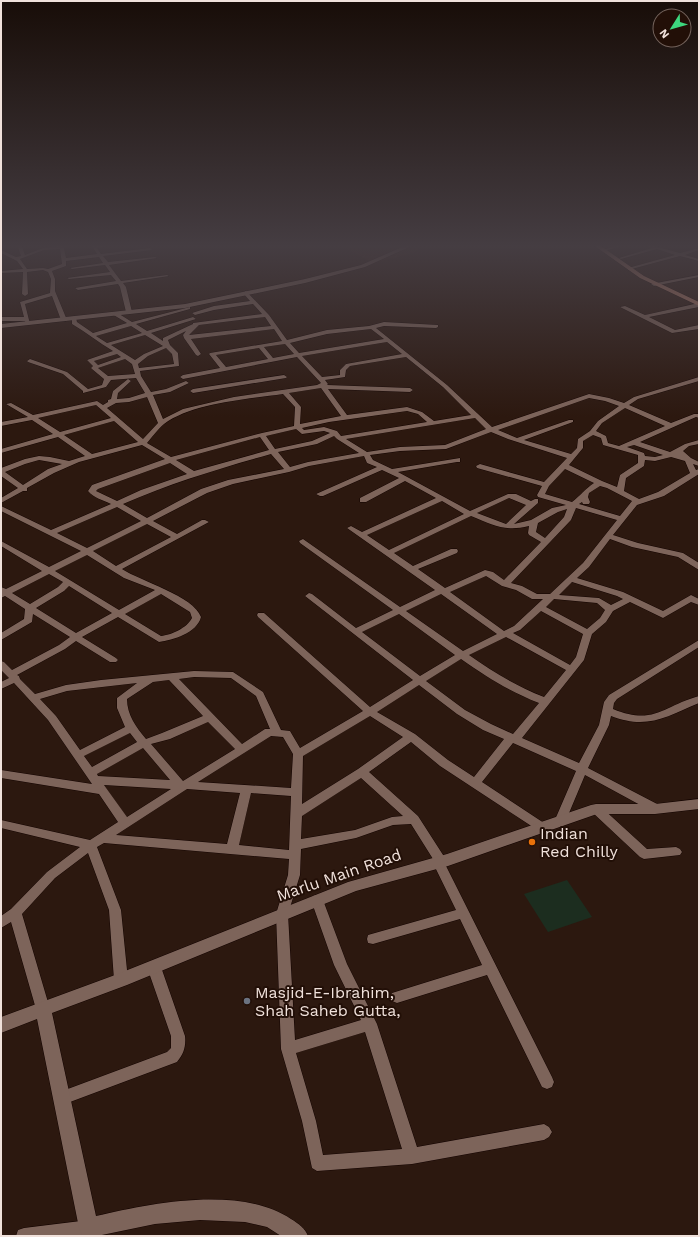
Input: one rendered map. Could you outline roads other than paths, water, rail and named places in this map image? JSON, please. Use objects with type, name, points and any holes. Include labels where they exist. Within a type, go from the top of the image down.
[{"type":"street","points":[[26,302],[22,303],[27,321]]},
{"type":"street","points":[[56,302],[64,320]]},
{"type":"street","points":[[127,302],[129,312]]},
{"type":"street","points":[[92,336],[186,307],[209,302]]},
{"type":"street","points":[[167,346],[165,339],[214,308],[254,302],[322,384],[345,417]]},
{"type":"street","points":[[644,317],[672,312],[699,303]]},
{"type":"street","points":[[1,319],[27,321],[64,320],[186,307]]},
{"type":"street","points":[[186,307],[195,320]]},
{"type":"street","points":[[623,307],[674,332],[699,327]]},
{"type":"street","points":[[663,308],[682,317]]},
{"type":"street","points":[[114,314],[167,346],[175,353],[177,365],[186,383],[202,406]]},
{"type":"street","points":[[106,345],[195,320],[265,315]]},
{"type":"street","points":[[74,319],[74,323],[126,357],[137,369],[161,423]]},
{"type":"street","points":[[195,320],[186,335],[198,354]]},
{"type":"street","points":[[1,326],[27,321]]},
{"type":"street","points":[[224,369],[212,354],[286,342],[328,332],[372,327],[384,324],[436,326]]},
{"type":"street","points":[[372,327],[445,386],[491,430],[572,457]]},
{"type":"street","points":[[188,338],[277,330]]},
{"type":"street","points":[[232,339],[277,330]]},
{"type":"street","points":[[183,377],[298,355],[389,340]]},
{"type":"street","points":[[137,369],[146,355],[167,346]]},
{"type":"street","points":[[260,346],[272,360]]},
{"type":"street","points":[[108,379],[95,369],[96,366],[90,360],[117,352]]},
{"type":"street","points":[[1,501],[52,471],[71,463],[90,456],[143,443],[161,423],[185,410],[234,399],[285,392],[322,384],[343,376],[343,370],[348,365],[407,355]]},
{"type":"street","points":[[96,366],[126,357]]},
{"type":"street","points":[[30,361],[65,373],[87,391],[85,392],[143,443],[193,474]]},
{"type":"street","points":[[87,391],[104,386],[108,379],[137,369],[177,365]]},
{"type":"street","points":[[193,391],[284,377]]},
{"type":"street","points":[[512,527],[531,504],[541,496],[546,485],[580,448],[580,440],[592,432],[600,422],[636,398],[699,379]]},
{"type":"street","points":[[114,401],[116,392],[128,381]]},
{"type":"street","points":[[688,382],[699,388]]},
{"type":"street","points":[[1,424],[114,401],[129,400],[149,394],[168,391],[186,383]]},
{"type":"street","points":[[322,384],[410,390]]},
{"type":"street","points":[[285,392],[298,407],[298,416],[296,421],[297,426],[302,432],[324,429],[337,435],[366,454],[370,461],[405,478],[469,513],[532,534],[546,542]]},
{"type":"street","points":[[2,592],[48,571],[204,491],[231,482],[289,470],[308,464],[366,454],[400,449],[446,447],[589,396],[594,396],[624,406],[671,426]]},
{"type":"street","points":[[9,404],[90,456]]},
{"type":"street","points":[[177,537],[117,504],[95,494],[92,489],[170,460],[297,426],[345,417],[407,409],[420,413],[433,423]]},
{"type":"street","points":[[620,448],[696,415],[699,416]]},
{"type":"street","points":[[51,533],[144,492],[193,474],[273,452],[320,441],[337,435],[477,416]]},
{"type":"street","points":[[1,452],[115,419]]},
{"type":"street","points":[[518,440],[571,421]]},
{"type":"street","points":[[592,432],[604,437],[605,444],[636,451],[642,454],[641,464],[623,477],[620,492]]},
{"type":"street","points":[[264,434],[262,436],[273,452],[289,470]]},
{"type":"street","points":[[633,442],[688,460],[697,470]]},
{"type":"street","points":[[641,458],[655,459],[671,455],[687,445],[699,442]]},
{"type":"street","points":[[679,451],[697,470]]},
{"type":"street","points":[[1,472],[34,458],[45,458],[71,463]]},
{"type":"street","points":[[391,471],[457,460]]},
{"type":"street","points":[[480,466],[546,485]]},
{"type":"street","points":[[565,466],[610,486],[638,502]]},
{"type":"street","points":[[320,494],[383,467]]},
{"type":"street","points":[[298,754],[370,712],[462,655],[517,628],[586,565],[634,503],[661,494],[697,470]]},
{"type":"street","points":[[1,472],[24,488]]},
{"type":"street","points":[[363,500],[405,478]]},
{"type":"street","points":[[512,527],[534,522],[555,510],[573,505],[584,497],[586,492],[600,482]]},
{"type":"street","points":[[388,553],[436,532],[469,513],[511,495],[531,504]]},
{"type":"street","points":[[541,496],[621,519]]},
{"type":"street","points":[[584,497],[588,510]]},
{"type":"street","points":[[361,535],[442,498]]},
{"type":"street","points":[[505,584],[568,518],[573,505]]},
{"type":"street","points":[[1,508],[87,551],[127,576],[161,590],[193,610],[196,615],[196,619],[181,632],[164,639],[159,639],[1,542]]},
{"type":"street","points":[[116,569],[205,522]]},
{"type":"street","points":[[532,534],[534,522]]},
{"type":"street","points":[[351,528],[505,634],[571,669]]},
{"type":"street","points":[[608,536],[643,547],[686,557],[699,567]]},
{"type":"street","points":[[303,541],[462,655],[516,690],[546,702]]},
{"type":"street","points":[[412,569],[454,551]]},
{"type":"street","points":[[355,632],[442,591],[486,573],[505,584],[519,588],[534,597],[553,596],[599,601],[610,609]]},
{"type":"street","points":[[572,579],[629,598],[663,615],[690,598],[697,599]]},
{"type":"street","points":[[29,608],[61,590],[68,582]]},
{"type":"street","points":[[1,686],[13,676],[76,638],[161,590]]},
{"type":"street","points":[[2,592],[113,660]]},
{"type":"street","points":[[309,596],[461,712],[487,727],[582,769],[657,809]]},
{"type":"street","points":[[475,783],[546,702],[583,655],[588,633],[603,620],[610,609],[629,598]]},
{"type":"street","points":[[540,607],[588,633]]},
{"type":"street","points":[[1,637],[29,620],[29,608]]},
{"type":"street","points":[[261,616],[370,712],[411,737],[444,763],[543,828]]},
{"type":"street","points":[[560,822],[582,769],[604,725],[609,702],[613,697],[699,643]]},
{"type":"street","points":[[1,664],[52,718],[125,824]]},
{"type":"street","points":[[33,698],[66,688],[100,683],[194,674],[234,675],[260,694],[277,733]]},
{"type":"street","points":[[171,677],[242,750]]},
{"type":"street","points":[[151,679],[122,698],[122,708],[131,728],[183,785]]},
{"type":"street","points":[[608,711],[632,719],[646,720],[672,711],[699,699]]},
{"type":"street","points":[[93,777],[144,743],[166,736],[210,717]]},
{"type":"street","points":[[78,755],[131,728]]},
{"type":"street","points":[[1,923],[15,913],[51,875],[91,845],[183,785],[269,732],[286,734],[298,754],[294,875],[282,914],[288,1049],[309,1121],[317,1162],[412,1156],[544,1132]]},
{"type":"street","points":[[296,813],[362,772],[411,737]]},
{"type":"street","points":[[362,772],[414,819],[439,861],[463,913],[547,1082]]},
{"type":"street","points":[[1,774],[102,790]]},
{"type":"street","points":[[93,777],[183,785],[297,792]]},
{"type":"street","points":[[232,850],[246,789]]},
{"type":"street","name":"Marlu Main Road","points":[[1,1025],[154,967],[353,886],[439,861],[448,860],[596,809],[657,809],[699,804]]},
{"type":"street","points":[[596,809],[644,854],[676,852]]},
{"type":"street","points":[[103,838],[232,850],[295,850],[356,834],[392,821],[414,819]]},
{"type":"street","points":[[1,824],[91,845]]},
{"type":"street","points":[[91,845],[115,910],[121,980]]},
{"type":"street","points":[[317,900],[341,965],[370,1024],[412,1156]]},
{"type":"street","points":[[15,913],[43,1009],[89,1228]]},
{"type":"street","points":[[373,939],[463,913]]},
{"type":"street","points":[[62,1098],[172,1058],[177,1053],[179,1045],[178,1036],[154,967]]},
{"type":"street","points":[[397,997],[490,968]]},
{"type":"street","points":[[288,1049],[370,1024]]},
{"type":"street","points":[[24,1236],[89,1228],[134,1217],[170,1211],[226,1210],[268,1217],[298,1236]]},
{"type":"place","name":"Indian Red Chilly","points":[[532,842]]},
{"type":"place","name":"Masjid-E-Ibrahim, Shah Saheb Gutta,","points":[[247,1001]]}]
